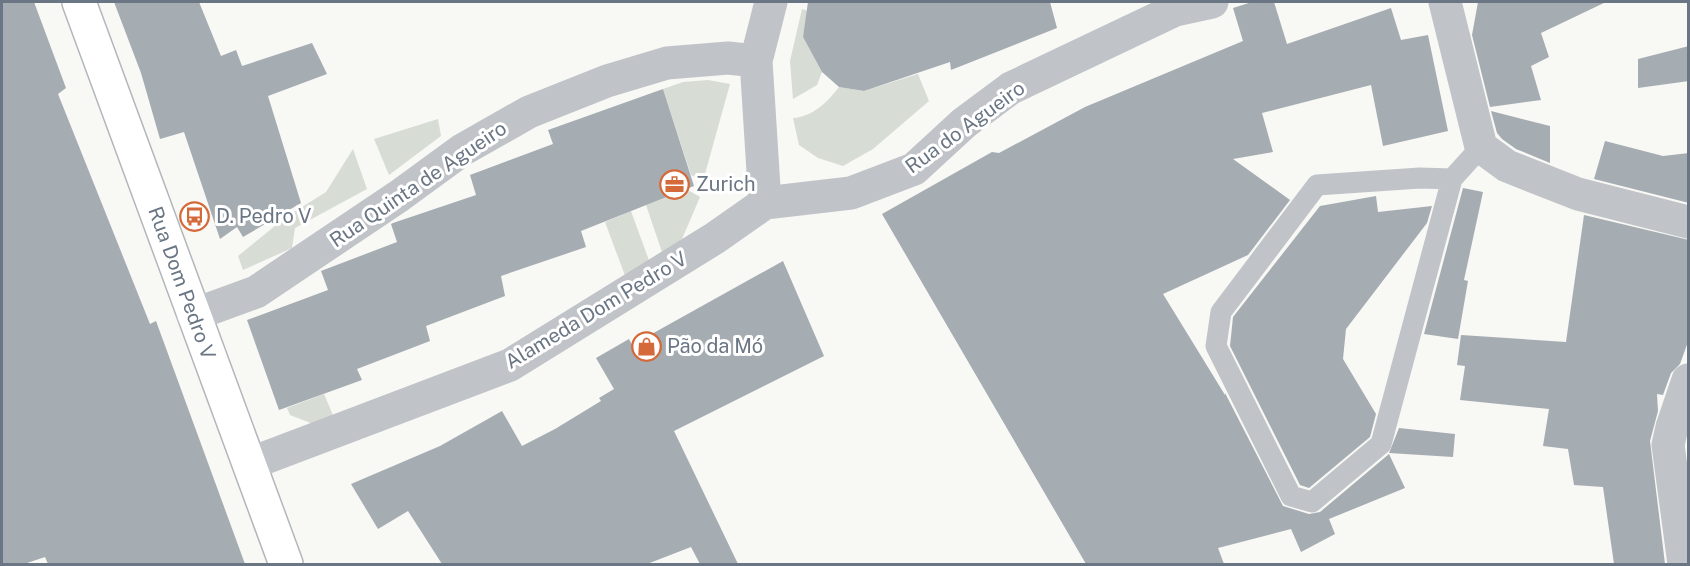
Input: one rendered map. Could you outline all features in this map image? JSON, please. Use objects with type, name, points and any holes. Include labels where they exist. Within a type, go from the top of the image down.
[{"type":"main road","name":"Rua Dom Pedro V","points":[[79,2],[286,564]]},
{"type":"street","points":[[765,203],[756,61],[771,2]]},
{"type":"street","name":"Rua do Agueiro","points":[[765,203],[851,193],[914,169],[964,123],[1011,88],[1175,10],[1212,2]]},
{"type":"street","points":[[1445,2],[1480,147],[1507,166],[1578,194],[1689,222]]},
{"type":"street","name":"Rua Quinta de Agueiro","points":[[193,315],[256,292],[399,196],[462,150],[529,112],[607,81],[667,63],[728,58],[756,61]]},
{"type":"street","name":"Alameda Dom Pedro V","points":[[249,464],[510,365],[705,244],[765,203]]},
{"type":"street","points":[[1684,564],[1668,446],[1689,380]]},
{"type":"lane","points":[[1452,179],[1420,178],[1317,185],[1221,312],[1216,346],[1291,496],[1312,502],[1381,444],[1452,179],[1480,147]]},
{"type":"shaded area","points":[[802,9],[808,11],[803,37],[822,72],[817,85],[793,99],[790,61]]},
{"type":"shaded area","points":[[918,74],[929,101],[873,149],[843,166],[818,158],[799,145],[793,118],[807,115],[819,108],[839,87],[864,91]]},
{"type":"shaded area","points":[[708,80],[730,84],[703,181],[691,175],[663,89],[683,82]]},
{"type":"shaded area","points":[[438,119],[441,136],[389,175],[374,139]]},
{"type":"shaded area","points":[[353,149],[367,189],[295,228],[292,248],[243,270],[238,256],[286,217],[326,192]]},
{"type":"shaded area","points":[[686,189],[700,197],[682,239],[664,258],[646,205]]},
{"type":"shaded area","points":[[631,211],[651,266],[627,281],[605,222]]},
{"type":"shaded area","points":[[324,394],[336,422],[321,427],[290,415],[287,408]]},
{"type":"building","points":[[2,2],[34,2],[66,88],[58,94],[150,324],[156,321],[245,564],[48,564],[45,557],[24,564],[2,564]]},
{"type":"building","points":[[114,2],[199,2],[221,56],[236,50],[242,66],[312,43],[327,74],[268,96],[301,203],[243,237],[237,227],[220,239],[184,132],[160,139],[141,73]]},
{"type":"building","points":[[808,2],[1050,2],[1057,28],[951,70],[950,62],[864,91],[839,87],[822,72],[803,37]]},
{"type":"building","points":[[1252,2],[1274,2],[1287,44],[1391,8],[1401,40],[1428,35],[1448,131],[1383,146],[1371,85],[1262,113],[1273,152],[1233,159],[1290,200],[1248,255],[1163,294],[1225,395],[1225,393],[1283,506],[1309,514],[1320,512],[1389,454],[1405,488],[1329,519],[1335,534],[1301,552],[1291,529],[1218,548],[1224,564],[1086,564],[882,214],[992,152],[999,153],[1085,107],[1243,41],[1233,8]]},
{"type":"building","points":[[1478,2],[1606,2],[1541,33],[1549,57],[1531,66],[1541,100],[1490,107],[1472,35]]},
{"type":"building","points":[[1689,46],[1689,81],[1638,88],[1638,59]]},
{"type":"building","points":[[663,89],[694,186],[581,231],[586,247],[501,276],[505,296],[426,326],[430,341],[357,369],[362,380],[279,410],[247,320],[328,290],[321,271],[397,242],[391,224],[393,223],[476,195],[470,175],[553,144],[548,130]]},
{"type":"building","points":[[1491,111],[1550,126],[1550,163],[1516,149],[1502,139],[1497,133]]},
{"type":"building","points":[[1605,141],[1663,156],[1689,153],[1689,203],[1594,179]]},
{"type":"building","points":[[1463,188],[1483,192],[1464,280],[1468,281],[1458,339],[1424,334]]},
{"type":"building","points":[[1376,196],[1378,212],[1432,206],[1427,223],[1346,329],[1343,359],[1376,414],[1370,437],[1309,488],[1300,485],[1230,346],[1233,317],[1320,206]]},
{"type":"building","points":[[1584,215],[1689,240],[1689,339],[1680,364],[1671,373],[1663,395],[1657,394],[1658,411],[1650,441],[1665,564],[1614,564],[1603,487],[1574,485],[1568,449],[1543,446],[1549,409],[1460,400],[1465,366],[1457,365],[1461,335],[1566,342]]},
{"type":"building","points":[[783,261],[824,356],[674,431],[738,564],[700,564],[691,547],[647,564],[442,564],[408,511],[378,529],[351,484],[440,446],[502,411],[522,446],[555,429],[601,401],[599,398],[614,389],[596,358],[629,339],[632,345]]},
{"type":"building","points":[[1399,428],[1455,434],[1453,457],[1389,453]]},
{"type":"place","name":"Zurich","points":[[675,184]]},
{"type":"place","name":"D. Pedro V","points":[[195,216]]},
{"type":"place","name":"Pão da Mó","points":[[646,346]]}]
